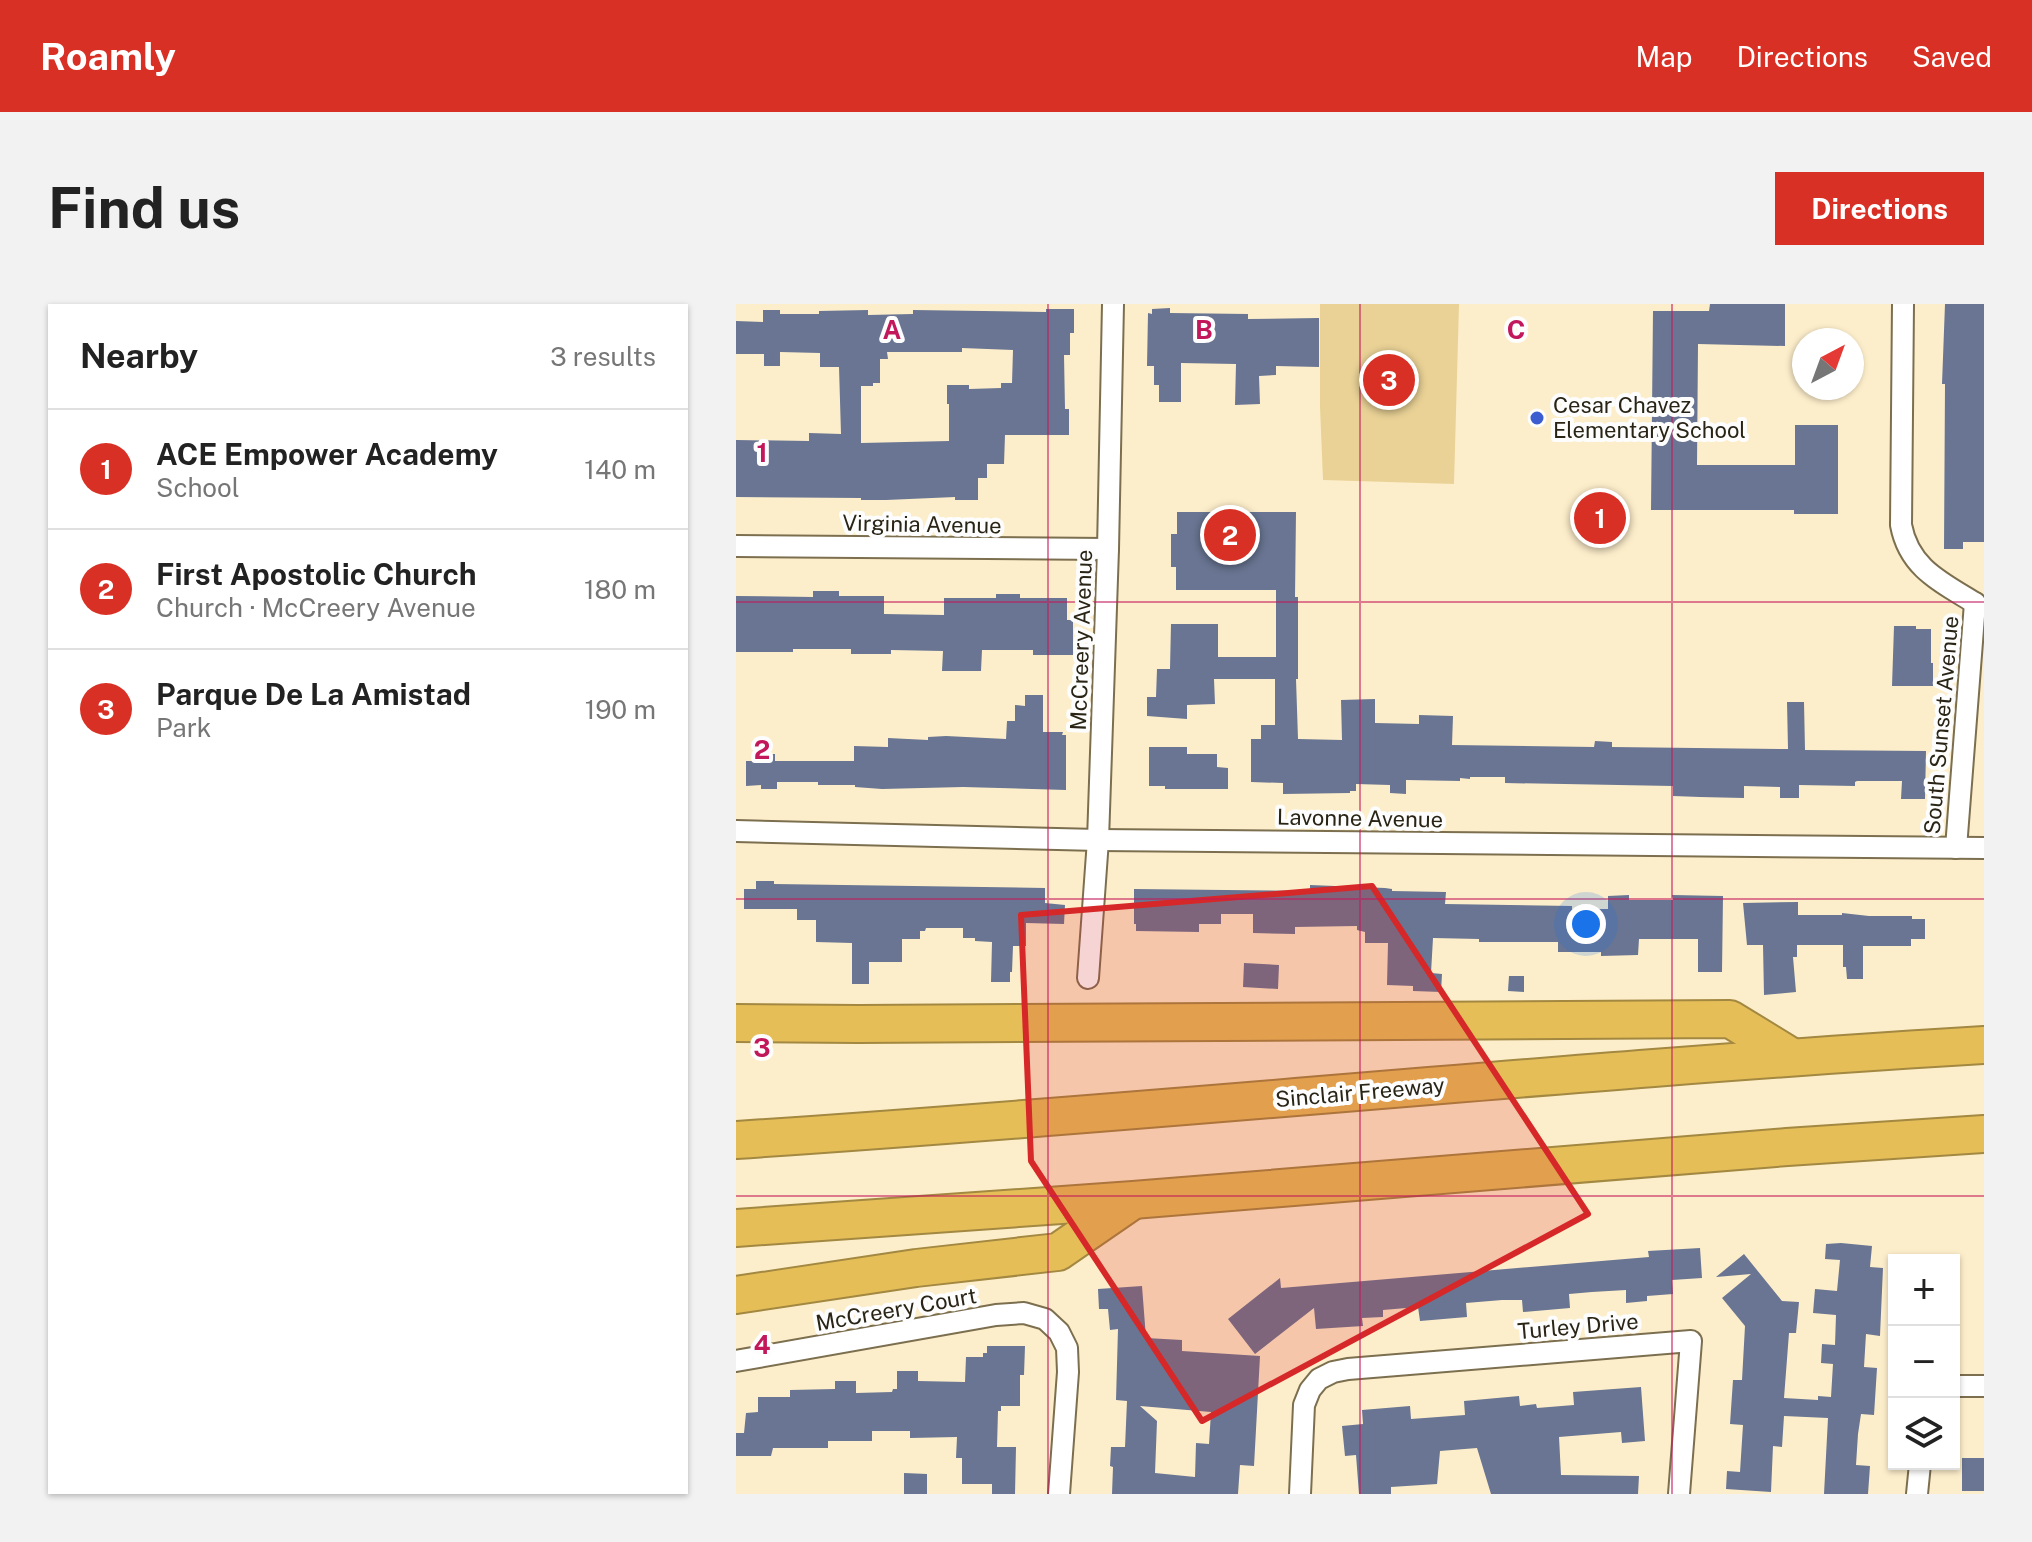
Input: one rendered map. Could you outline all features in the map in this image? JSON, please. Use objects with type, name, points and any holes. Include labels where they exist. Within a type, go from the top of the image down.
[{"type":"highway","points":[[736,1023],[1730,1019],[1792,1057]]},
{"type":"highway","name":"Sinclair Freeway","points":[[736,1140],[975,1124],[1792,1057],[1984,1045]]},
{"type":"highway","points":[[736,1228],[1984,1134]]},
{"type":"highway","points":[[736,1295],[901,1270],[1058,1252],[1133,1200]]},
{"type":"street","name":"McCreery Avenue","points":[[1088,978],[1098,840],[1113,304]]},
{"type":"street","name":"South Sunset Avenue","points":[[1903,304],[1901,525],[1904,543],[1931,576],[1980,603],[1956,848]]},
{"type":"street","name":"Virginia Avenue","points":[[736,546],[1108,549]]},
{"type":"street","name":"Lavonne Avenue","points":[[736,831],[1098,840],[1984,848]]},
{"type":"street","name":"McCreery Court","points":[[736,1361],[996,1315],[1024,1313],[1045,1319],[1059,1332],[1067,1348],[1059,1494]]},
{"type":"street","name":"Turley Drive","points":[[1300,1494],[1304,1405],[1319,1379],[1333,1372],[1691,1341],[1679,1494]]},
{"type":"street","points":[[1960,1386],[1984,1386]]},
{"type":"street","points":[[1917,1494],[1919,1470]]},
{"type":"highlighted area","points":[[1372,886],[1588,1214],[1202,1421],[1031,1161],[1021,915]]},
{"type":"shaded area","points":[[1320,304],[1459,304],[1454,484],[1323,480]]},
{"type":"building","points":[[1710,304],[1785,304],[1785,346],[1698,344],[1697,465],[1795,465],[1795,425],[1838,425],[1838,514],[1794,514],[1794,510],[1651,510],[1653,311],[1709,311]]},
{"type":"building","points":[[1945,304],[1984,304],[1984,542],[1963,542],[1963,549],[1944,549],[1945,384],[1942,384]]},
{"type":"building","points":[[1170,308],[1170,313],[1248,314],[1248,319],[1319,318],[1319,367],[1276,366],[1276,375],[1259,376],[1260,404],[1235,405],[1236,364],[1181,363],[1181,402],[1159,402],[1159,385],[1154,385],[1154,366],[1147,366],[1148,313],[1152,314],[1152,309]]},
{"type":"building","points":[[1046,309],[1074,309],[1070,355],[1064,355],[1069,435],[1005,435],[1004,464],[987,464],[987,478],[978,478],[978,500],[955,500],[955,497],[861,500],[736,497],[736,440],[809,441],[809,433],[841,434],[839,367],[820,367],[820,353],[780,352],[780,366],[764,366],[764,354],[736,354],[736,321],[763,322],[763,310],[780,310],[780,314],[819,314],[819,311],[868,310],[868,315],[913,314],[913,310],[1046,312]],"holes":[[[962,348],[1013,350],[1012,383],[1001,383],[1001,388],[969,389],[969,385],[947,385],[949,441],[861,443],[861,386],[880,383],[880,359],[888,359],[887,352],[962,352]]]},
{"type":"building","points":[[1177,512],[1296,512],[1298,739],[1342,740],[1341,700],[1375,699],[1375,723],[1419,724],[1419,715],[1453,716],[1452,745],[1594,747],[1595,741],[1612,742],[1612,747],[1788,749],[1787,702],[1804,702],[1805,750],[1926,751],[1925,799],[1901,799],[1902,781],[1857,781],[1855,786],[1799,785],[1799,798],[1780,798],[1780,787],[1744,786],[1744,798],[1700,797],[1673,796],[1673,786],[1505,783],[1505,777],[1470,777],[1460,778],[1460,781],[1406,780],[1406,794],[1390,793],[1390,785],[1356,784],[1356,791],[1350,793],[1283,794],[1283,783],[1251,782],[1251,739],[1261,739],[1261,725],[1275,725],[1275,679],[1214,679],[1215,704],[1187,705],[1187,719],[1147,716],[1147,697],[1156,697],[1157,669],[1170,669],[1171,624],[1218,624],[1218,657],[1276,657],[1276,590],[1176,590],[1176,567],[1171,567],[1171,534],[1177,534]]},
{"type":"building","points":[[813,591],[839,591],[839,596],[884,596],[884,614],[944,615],[944,598],[996,598],[996,594],[1020,594],[1020,598],[1067,598],[1067,620],[1073,620],[1073,655],[1033,655],[1033,650],[982,650],[981,671],[942,671],[943,651],[891,650],[891,654],[851,654],[851,649],[736,652],[736,596],[813,597]]},
{"type":"building","points":[[1894,626],[1931,629],[1933,686],[1892,686]]},
{"type":"building","points":[[1025,695],[1043,695],[1043,732],[1063,732],[1062,735],[1066,735],[1066,790],[963,787],[882,789],[818,785],[818,782],[777,782],[777,789],[761,789],[761,785],[746,786],[746,761],[756,761],[756,754],[775,754],[775,761],[854,761],[854,746],[888,747],[888,738],[928,740],[928,737],[946,736],[1006,739],[1007,721],[1015,721],[1015,705],[1025,706]]},
{"type":"building","points":[[1149,747],[1187,747],[1187,754],[1217,754],[1217,767],[1228,768],[1228,789],[1149,786]]},
{"type":"building","points":[[756,881],[774,881],[774,884],[1045,888],[1045,903],[1065,905],[1064,924],[1026,923],[1026,946],[1013,946],[1010,982],[991,982],[992,942],[963,938],[963,928],[926,928],[920,931],[920,939],[902,939],[902,962],[869,962],[869,984],[852,984],[852,943],[816,942],[816,920],[797,920],[797,909],[744,909],[744,889],[756,889]]},
{"type":"building","points":[[1310,885],[1446,892],[1445,904],[1572,906],[1572,909],[1608,909],[1608,896],[1629,895],[1629,900],[1673,900],[1672,895],[1723,896],[1722,972],[1698,972],[1698,939],[1639,939],[1638,955],[1601,956],[1601,952],[1558,952],[1558,942],[1479,942],[1479,939],[1433,938],[1431,973],[1442,974],[1441,992],[1413,991],[1413,986],[1387,985],[1388,943],[1365,943],[1365,932],[1357,930],[1357,926],[1295,927],[1295,934],[1253,933],[1253,914],[1221,914],[1221,924],[1199,924],[1199,932],[1136,931],[1134,924],[1134,889],[1310,891]]},
{"type":"building","points":[[1798,902],[1798,915],[1842,913],[1925,919],[1925,939],[1911,939],[1911,946],[1863,946],[1863,979],[1847,979],[1846,967],[1843,967],[1843,945],[1797,945],[1797,957],[1793,957],[1796,992],[1764,995],[1763,945],[1747,945],[1743,903]]},
{"type":"building","points":[[1244,963],[1279,965],[1278,989],[1243,987]]},
{"type":"building","points":[[1509,976],[1524,976],[1524,992],[1508,991]]},
{"type":"building","points":[[1826,1244],[1872,1246],[1870,1267],[1883,1268],[1880,1336],[1866,1334],[1864,1367],[1877,1368],[1874,1415],[1861,1414],[1858,1434],[1856,1465],[1870,1466],[1868,1494],[1824,1494],[1828,1418],[1784,1416],[1782,1447],[1773,1446],[1771,1492],[1726,1489],[1727,1471],[1740,1472],[1743,1425],[1730,1424],[1733,1380],[1742,1380],[1745,1326],[1722,1298],[1751,1274],[1716,1277],[1744,1254],[1782,1301],[1799,1302],[1796,1333],[1789,1333],[1784,1398],[1818,1400],[1818,1396],[1831,1397],[1833,1364],[1821,1363],[1822,1344],[1835,1345],[1836,1315],[1813,1313],[1815,1289],[1837,1291],[1840,1260],[1825,1259]]},
{"type":"building","points":[[1700,1248],[1702,1278],[1672,1280],[1673,1294],[1647,1296],[1647,1301],[1626,1303],[1626,1290],[1592,1292],[1569,1294],[1570,1308],[1523,1312],[1522,1300],[1502,1300],[1466,1303],[1467,1317],[1420,1321],[1418,1307],[1383,1310],[1383,1317],[1362,1318],[1363,1326],[1316,1329],[1314,1308],[1255,1354],[1228,1319],[1280,1278],[1281,1288],[1649,1257],[1648,1251]]},
{"type":"building","points":[[1142,1286],[1146,1338],[1182,1340],[1182,1351],[1260,1356],[1254,1466],[1240,1465],[1238,1494],[1112,1494],[1111,1447],[1125,1447],[1127,1401],[1116,1400],[1118,1329],[1110,1330],[1108,1309],[1099,1309],[1098,1289]],"holes":[[[1140,1406],[1211,1412],[1209,1444],[1196,1443],[1195,1477],[1155,1473],[1157,1421]]]},
{"type":"building","points":[[987,1346],[1025,1346],[1024,1375],[1020,1375],[1020,1406],[1001,1406],[1001,1411],[998,1411],[997,1447],[1016,1447],[1015,1494],[992,1494],[992,1484],[962,1484],[962,1458],[956,1458],[957,1437],[910,1438],[910,1431],[872,1431],[872,1441],[828,1441],[828,1448],[773,1448],[771,1456],[736,1456],[736,1433],[744,1433],[746,1413],[758,1412],[758,1397],[790,1397],[790,1390],[835,1389],[835,1381],[856,1381],[856,1393],[892,1392],[897,1389],[897,1371],[918,1371],[918,1381],[965,1382],[966,1357],[983,1357]]},
{"type":"building","points":[[1641,1387],[1645,1441],[1622,1443],[1621,1432],[1559,1437],[1561,1475],[1639,1476],[1638,1494],[1491,1494],[1477,1448],[1440,1451],[1437,1484],[1391,1487],[1391,1494],[1359,1494],[1356,1455],[1345,1456],[1342,1426],[1363,1424],[1362,1410],[1410,1406],[1411,1419],[1465,1415],[1464,1401],[1519,1396],[1520,1406],[1536,1404],[1537,1408],[1574,1405],[1573,1392]]},
{"type":"building","points":[[1962,1458],[1984,1458],[1984,1491],[1962,1491]]},
{"type":"building","points":[[904,1473],[927,1474],[927,1494],[904,1494]]},
{"type":"place","name":"Parque De La Amistad","points":[[1389,380]]},
{"type":"place","name":"Cesar Chavez Elementary School","points":[[1537,418]]},
{"type":"place","name":"ACE Empower Academy","points":[[1600,518]]},
{"type":"place","name":"First Apostolic Church","points":[[1230,535]]}]
